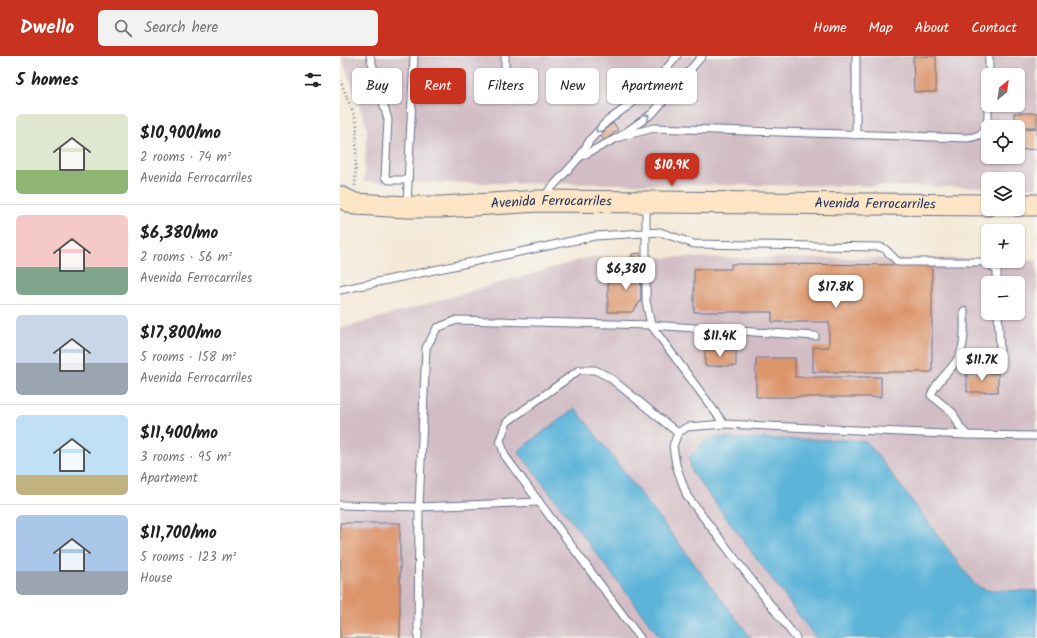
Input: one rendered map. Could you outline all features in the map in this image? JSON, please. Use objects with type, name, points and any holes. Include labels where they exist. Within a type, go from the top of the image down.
[{"type":"main road","name":"Avenida Ferrocarriles","points":[[347,201],[406,207],[441,207],[539,201],[981,205]]},
{"type":"main road","points":[[1025,205],[1037,205]]},
{"type":"lane","points":[[370,56],[388,120],[385,177],[388,180],[408,180]]},
{"type":"lane","points":[[406,207],[414,56]]},
{"type":"lane","points":[[505,56],[505,68]]},
{"type":"lane","points":[[539,201],[578,158],[590,140],[606,122],[646,93],[677,56]]},
{"type":"lane","points":[[578,158],[619,137],[653,113],[702,56]]},
{"type":"lane","points":[[856,56],[856,135]]},
{"type":"lane","points":[[989,56],[989,68]]},
{"type":"lane","points":[[619,137],[654,128],[856,135],[976,137],[983,133],[988,126],[988,112]]},
{"type":"lane","points":[[646,203],[646,301],[651,325],[724,424]]},
{"type":"lane","points":[[340,290],[595,236],[646,232],[660,232],[694,244],[880,247],[885,249],[898,262],[984,262],[991,265],[997,271],[997,276]]},
{"type":"lane","points":[[964,311],[964,343],[958,360],[935,386],[931,395],[953,413],[960,427],[968,435]]},
{"type":"lane","points":[[418,638],[419,507],[426,348],[437,328],[457,320],[651,325],[815,336]]},
{"type":"lane","points":[[998,320],[1000,350]]},
{"type":"lane","points":[[640,638],[505,456],[500,440],[507,422],[579,370],[595,370],[609,377],[678,433]]},
{"type":"lane","points":[[796,638],[687,496],[676,465],[673,446],[678,433],[687,427],[724,424],[968,435],[1037,436]]},
{"type":"lane","points":[[340,506],[419,507],[539,502]]},
{"type":"path","points":[[340,80],[357,123],[347,201]]},
{"type":"shaded area","points":[[341,56],[1037,56],[1037,187],[1025,187],[1025,172],[981,172],[981,187],[364,182],[367,127],[359,104],[402,104],[402,68],[352,68],[352,86]]},
{"type":"shaded area","points":[[590,257],[981,259],[981,268],[1025,268],[1025,260],[1037,260],[1037,591],[986,590],[975,585],[868,443],[863,441],[711,438],[705,441],[692,454],[692,472],[816,638],[340,638],[340,329]]},
{"type":"water","points":[[575,408],[751,638],[661,638],[518,451]]},
{"type":"water","points":[[711,438],[854,440],[868,443],[975,585],[986,590],[1037,591],[1037,638],[816,638],[692,472],[689,458],[705,441]]},
{"type":"building","points":[[913,56],[936,56],[936,92],[914,92]]},
{"type":"building","points":[[1014,113],[1037,113],[1037,127],[1025,127],[1025,120],[1014,120]]},
{"type":"building","points":[[613,123],[618,129],[605,141],[600,135]]},
{"type":"building","points":[[1037,128],[1037,149],[1025,150],[1025,129]]},
{"type":"building","points":[[640,253],[641,301],[632,312],[608,312],[608,282],[632,282],[632,254]]},
{"type":"building","points":[[731,264],[932,265],[932,372],[813,372],[813,347],[829,347],[829,322],[772,322],[772,312],[694,312],[694,269],[731,269]]},
{"type":"building","points":[[705,350],[736,350],[736,366],[705,366]]},
{"type":"building","points":[[756,358],[795,358],[795,377],[881,377],[881,397],[756,397]]},
{"type":"building","points":[[967,373],[998,373],[998,392],[967,392]]},
{"type":"building","points":[[340,523],[400,523],[400,638],[340,638]]}]
